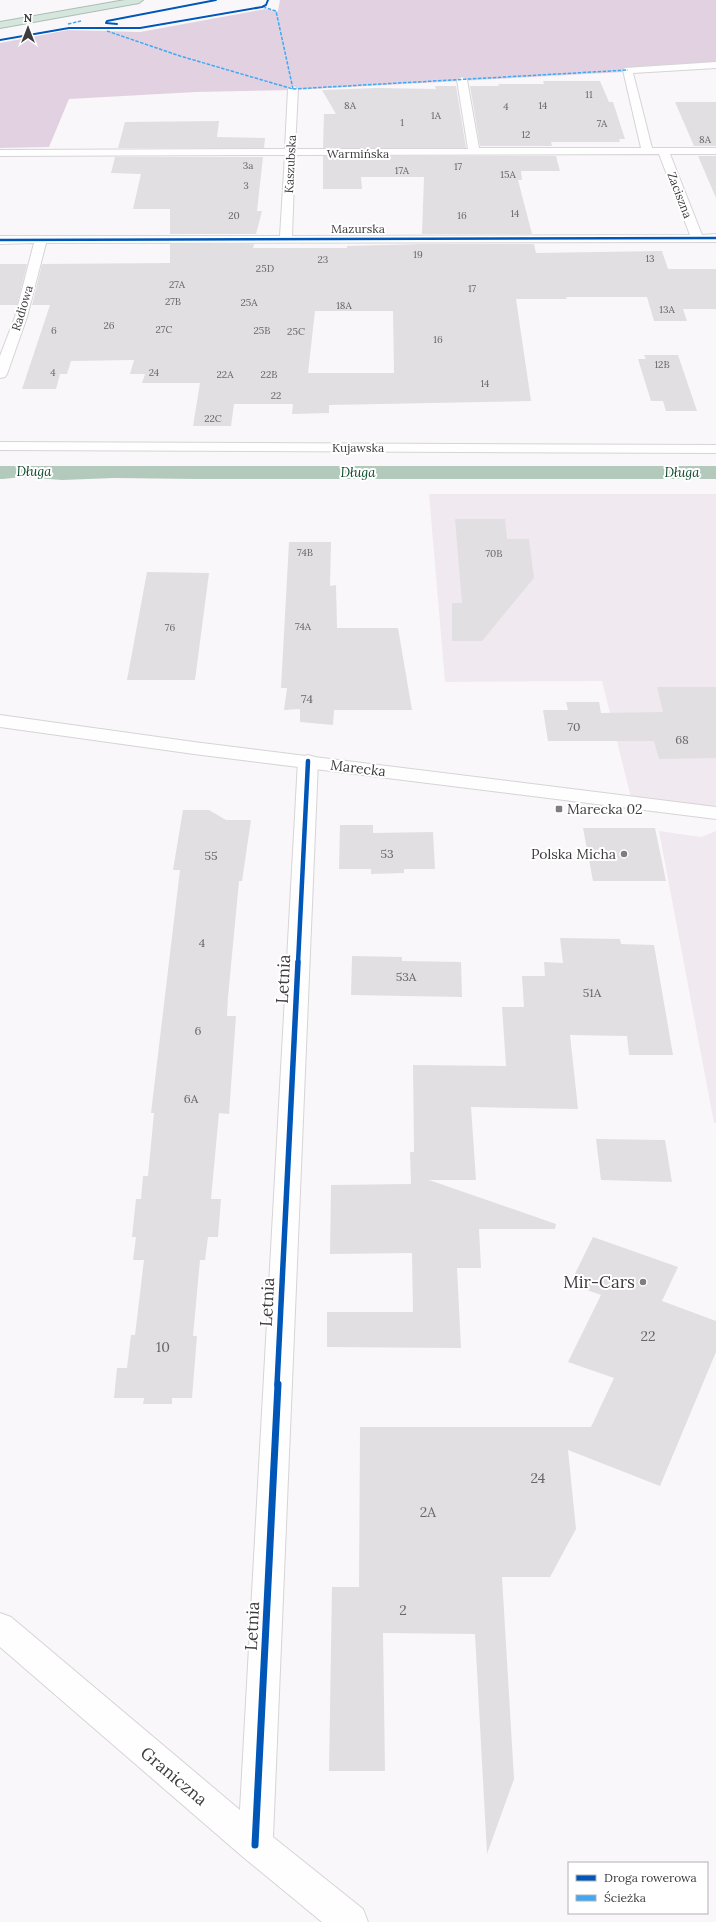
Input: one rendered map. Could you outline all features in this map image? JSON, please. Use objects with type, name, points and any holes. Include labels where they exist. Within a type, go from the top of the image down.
[{"type":"highway","points":[[0,25],[139,0]]},
{"type":"street","points":[[647,151],[628,70],[716,65]]},
{"type":"street","points":[[462,80],[474,152]]},
{"type":"street","name":"Kaszubska","points":[[286,239],[293,89]]},
{"type":"street","name":"Zaciszna","points":[[663,151],[697,238]]},
{"type":"street","name":"Warmińska","points":[[0,153],[716,151]]},
{"type":"street","name":"Mazurska","points":[[0,240],[716,238]]},
{"type":"street","name":"Radiowa","points":[[0,374],[21,317],[41,240]]},
{"type":"street","name":"Kujawska","points":[[0,446],[716,449]]},
{"type":"street","name":"Marecka","points":[[0,721],[716,812]]},
{"type":"street","name":"Letnia","points":[[255,1845],[308,761]]},
{"type":"street","name":"Graniczna","points":[[0,1627],[255,1845],[350,1922]]},
{"type":"shaded area","points":[[280,0],[716,0],[716,67],[294,90],[196,92],[69,99],[49,147],[0,148],[0,43],[68,30],[140,32],[265,9],[278,11]]},
{"type":"shaded area","points":[[429,494],[716,494],[716,813],[632,802],[602,681],[445,682]]},
{"type":"shaded area","points":[[659,831],[701,837],[716,831],[716,1123],[714,1123]]},
{"type":"water","name":"Długa","points":[[0,466],[716,466],[716,479],[114,478],[62,480],[22,477],[0,479]]},
{"type":"building","points":[[543,81],[600,81],[609,102],[613,102],[625,139],[619,139],[620,142],[551,142],[552,146],[480,146],[470,86],[499,86],[498,84],[544,84]]},
{"type":"building","points":[[435,86],[456,86],[466,148],[323,148],[324,114],[336,114],[322,90],[377,88],[436,89]]},
{"type":"building","points":[[675,102],[716,102],[716,146],[694,146]]},
{"type":"building","points":[[219,121],[217,137],[265,138],[264,148],[118,148],[125,122]]},
{"type":"building","points":[[323,156],[556,156],[560,171],[521,171],[522,180],[518,180],[532,234],[422,234],[424,177],[361,177],[362,189],[323,189]]},
{"type":"building","points":[[698,156],[716,156],[716,198]]},
{"type":"building","points":[[115,157],[263,157],[257,211],[262,211],[256,234],[170,234],[170,209],[133,209],[141,174],[111,173]]},
{"type":"building","points":[[170,244],[254,244],[253,248],[347,248],[347,246],[422,244],[534,244],[536,253],[662,251],[668,269],[716,269],[716,309],[683,309],[687,321],[654,321],[647,297],[566,297],[567,299],[516,299],[531,401],[329,405],[329,413],[292,414],[293,404],[234,404],[231,426],[193,426],[200,383],[142,383],[145,374],[130,374],[134,360],[71,361],[67,374],[60,374],[56,389],[22,389],[50,305],[32,305],[42,264],[170,263]],"holes":[[[315,311],[393,311],[394,373],[308,373]]]},
{"type":"building","points":[[0,264],[27,264],[17,305],[0,305]]},
{"type":"building","points":[[644,355],[678,355],[697,411],[666,411],[663,401],[651,401],[638,359],[646,359]]},
{"type":"building","points":[[455,519],[505,519],[507,539],[529,539],[534,578],[482,641],[452,641],[452,603],[462,603]]},
{"type":"building","points":[[289,542],[331,542],[330,586],[336,585],[337,628],[398,628],[412,710],[334,710],[333,725],[300,722],[300,709],[284,710],[287,688],[281,688]]},
{"type":"building","points":[[147,572],[209,573],[195,680],[127,680]]},
{"type":"building","points":[[657,687],[716,687],[716,758],[659,759],[654,741],[548,741],[543,710],[568,710],[566,702],[599,702],[601,713],[663,712]]},
{"type":"building","points":[[183,810],[209,810],[226,820],[251,820],[242,881],[239,881],[228,997],[227,1016],[236,1016],[229,1114],[219,1113],[211,1199],[221,1199],[218,1237],[208,1237],[205,1260],[200,1260],[193,1336],[197,1336],[192,1398],[172,1398],[172,1404],[143,1404],[144,1398],[114,1398],[117,1368],[127,1368],[131,1335],[135,1335],[144,1260],[133,1260],[136,1237],[132,1237],[136,1199],[141,1199],[143,1176],[148,1176],[154,1113],[151,1113],[180,870],[173,870]]},
{"type":"building","points":[[340,825],[373,825],[373,833],[433,832],[435,869],[404,869],[404,873],[371,874],[371,869],[339,869]]},
{"type":"building","name":"Polska Micha","points":[[583,828],[655,828],[666,881],[593,881]]},
{"type":"building","points":[[560,938],[620,939],[621,944],[654,945],[673,1055],[629,1055],[627,1036],[570,1035],[578,1109],[471,1107],[476,1180],[429,1180],[556,1224],[555,1229],[479,1229],[481,1268],[457,1268],[461,1348],[327,1347],[327,1312],[413,1312],[412,1253],[330,1254],[331,1185],[411,1184],[410,1152],[414,1152],[413,1065],[506,1066],[502,1007],[524,1007],[522,976],[545,976],[544,962],[563,963]]},
{"type":"building","points":[[352,956],[402,957],[402,961],[461,962],[462,997],[351,995]]},
{"type":"building","points":[[596,1139],[665,1140],[672,1182],[601,1180]]},
{"type":"building","points":[[593,1237],[678,1267],[662,1301],[716,1321],[716,1352],[660,1486],[568,1450],[576,1529],[550,1577],[502,1577],[514,1779],[487,1854],[475,1634],[383,1633],[385,1771],[329,1771],[332,1587],[359,1587],[360,1427],[591,1427],[614,1378],[568,1362],[601,1295],[570,1284]]},
{"type":"marked path","points":[[263,7],[276,11],[293,89]]},
{"type":"marked path","points":[[68,24],[81,21]]},
{"type":"marked path","points":[[107,31],[180,56],[293,89],[628,70]]},
{"type":"cycle path","points":[[117,24],[106,23],[107,21],[216,0]]},
{"type":"cycle path","points":[[0,40],[69,28],[140,28],[262,7],[266,5],[268,0]]},
{"type":"cycle path","points":[[0,240],[716,238]]},
{"type":"cycle path","points":[[255,1845],[308,761]]},
{"type":"place","name":"Marecka 02","points":[[559,809]]},
{"type":"place","name":"Polska Micha","points":[[624,854]]},
{"type":"place","name":"Mir-Cars","points":[[643,1282]]}]
